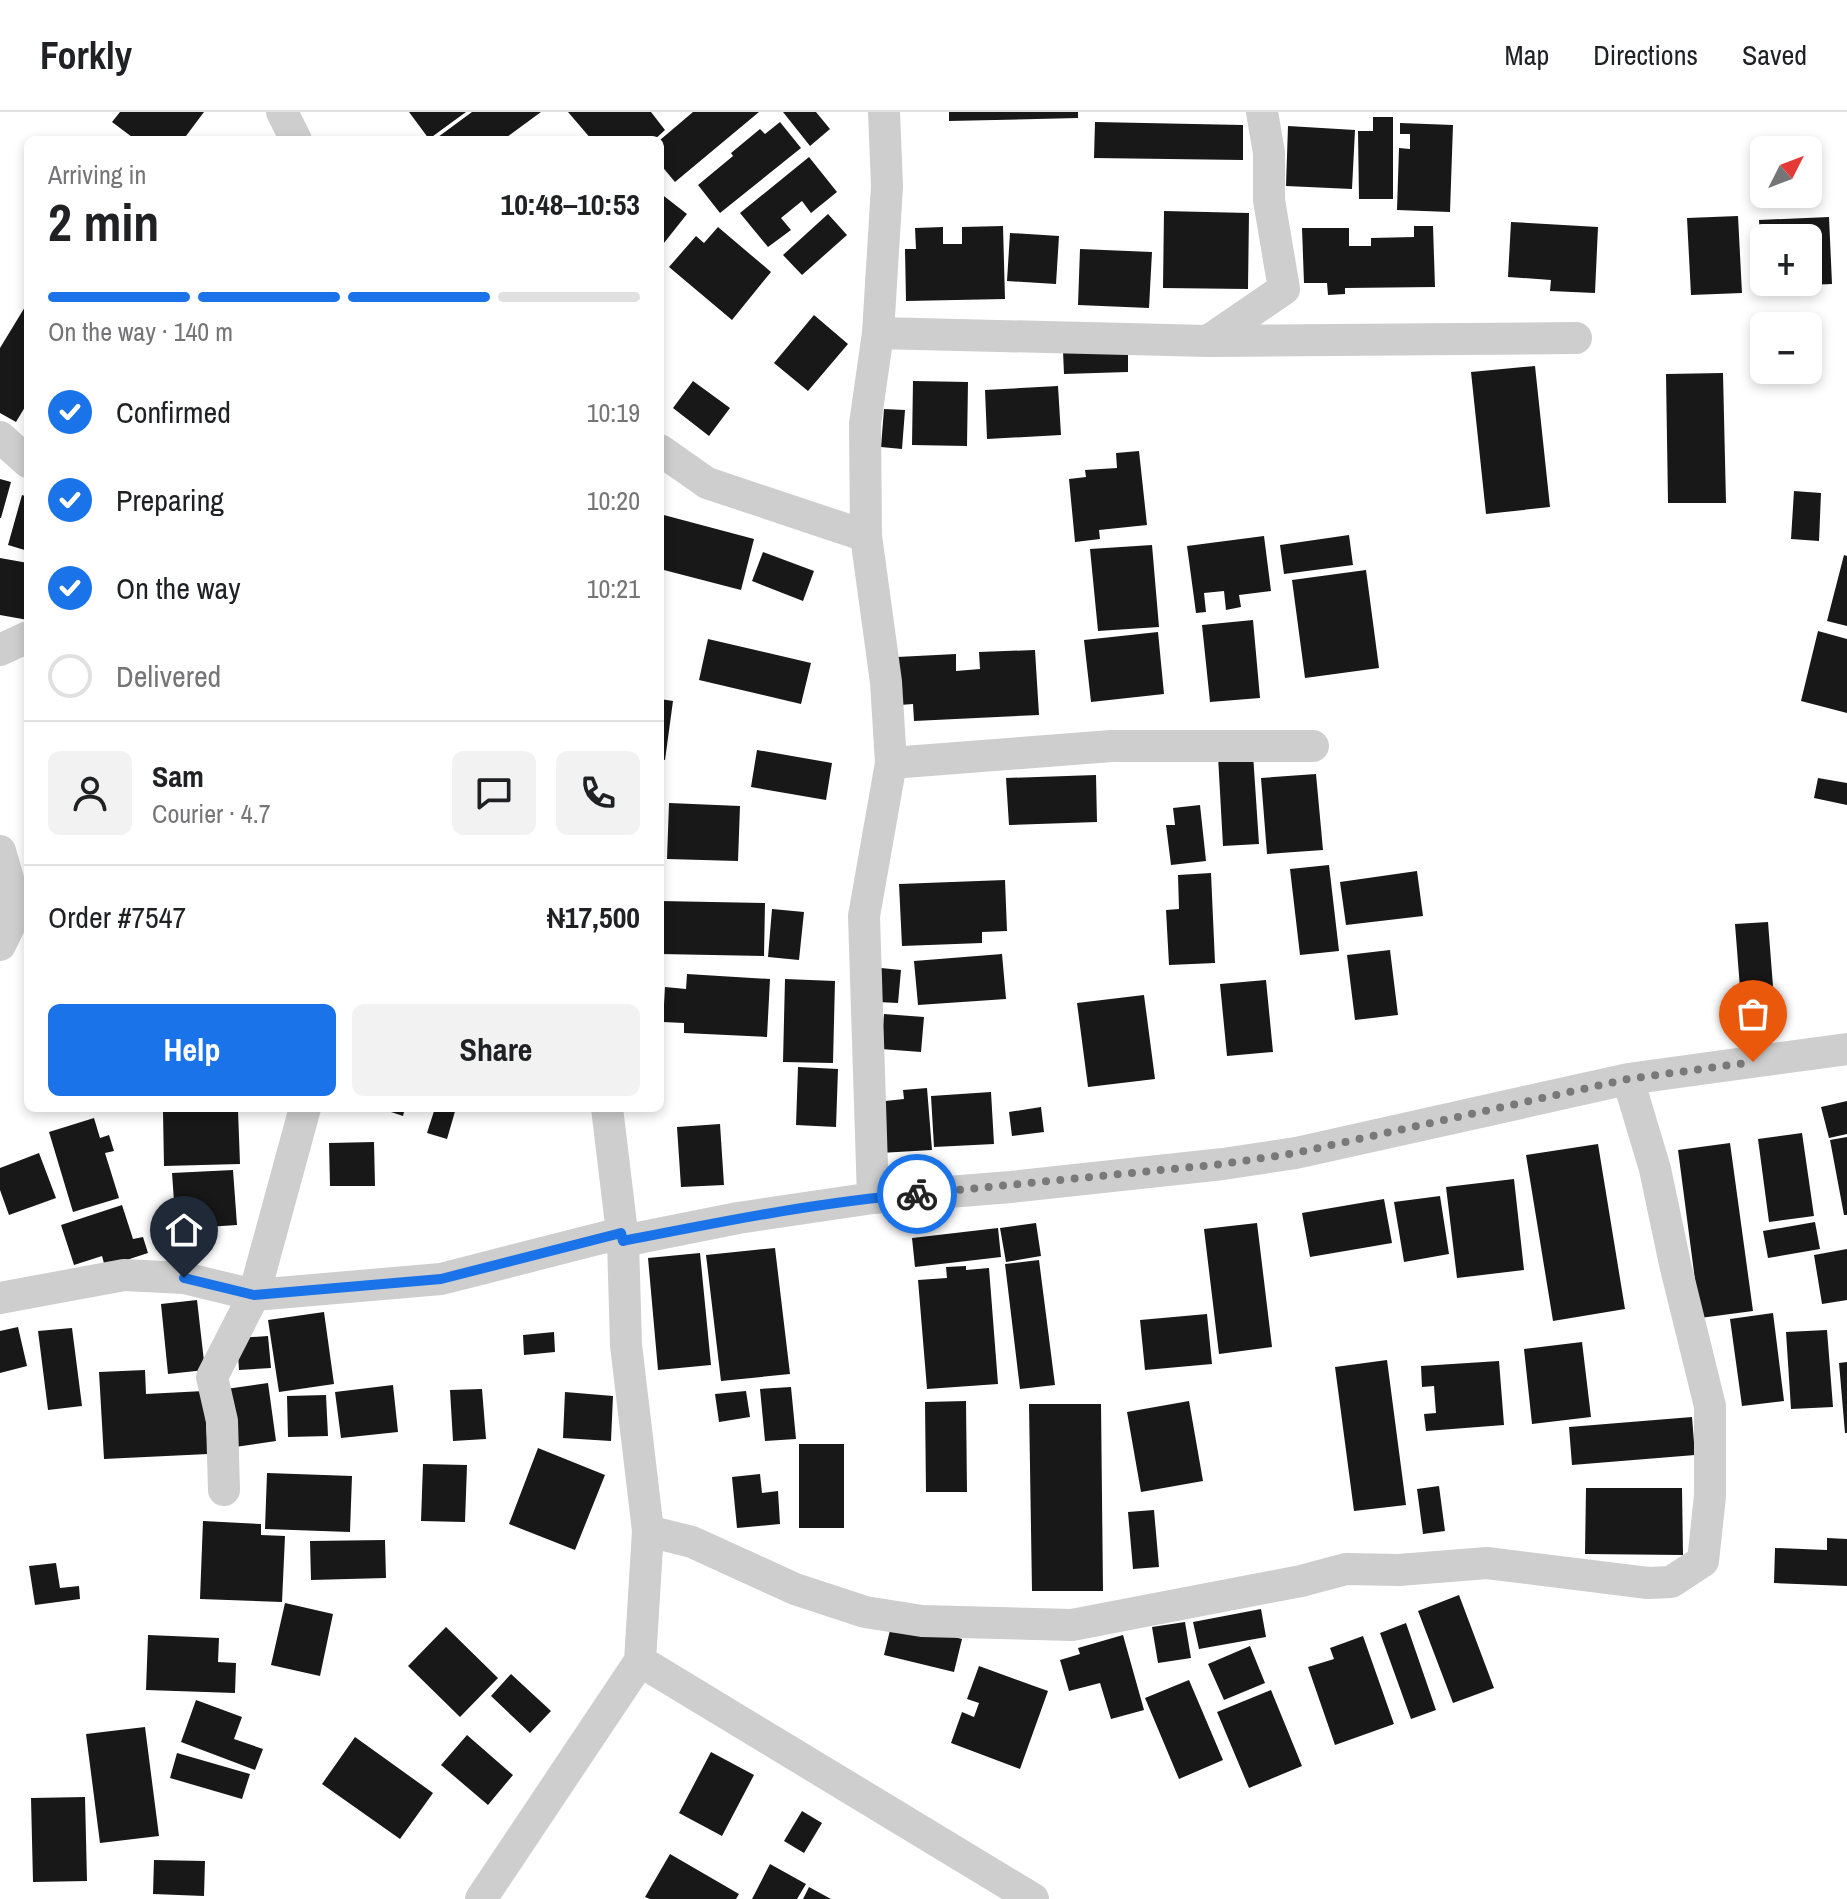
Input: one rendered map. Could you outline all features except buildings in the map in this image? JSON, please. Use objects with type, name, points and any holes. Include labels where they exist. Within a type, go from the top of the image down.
[{"type":"street","points":[[282,112],[294,136]]},
{"type":"street","points":[[873,1198],[864,916],[891,763],[886,682],[866,536],[865,424],[878,333],[887,186],[884,112]]},
{"type":"street","points":[[1208,341],[1284,289],[1269,200],[1269,153],[1262,112]]},
{"type":"street","points":[[878,333],[1208,341],[1576,338]]},
{"type":"street","points":[[0,437],[24,458]]},
{"type":"street","points":[[664,453],[707,483],[866,536]]},
{"type":"street","points":[[0,650],[24,639]]},
{"type":"street","points":[[891,763],[1112,746],[1313,746]]},
{"type":"street","points":[[0,851],[17,910],[0,945]]},
{"type":"street","points":[[0,1298],[124,1275],[184,1278],[254,1295],[441,1279],[622,1237],[873,1198],[1223,1164],[1296,1153],[1628,1079],[1847,1049]]},
{"type":"street","points":[[648,1531],[692,1542],[795,1589],[865,1612],[922,1621],[1072,1625],[1301,1581],[1346,1569],[1399,1570],[1487,1563],[1648,1583],[1671,1582],[1703,1561],[1710,1496],[1710,1406],[1655,1169],[1628,1079]]},
{"type":"street","points":[[224,1490],[222,1421],[212,1377],[254,1295],[304,1112]]},
{"type":"street","points":[[481,1899],[640,1661],[648,1531],[626,1345],[622,1237],[607,1112]]},
{"type":"street","points":[[640,1661],[1033,1899]]},
{"type":"way so far","points":[[917,1194],[1011,1187],[1296,1153],[1628,1079],[1753,1062]]},
{"type":"route","points":[[184,1278],[254,1295],[441,1279],[621,1233],[623,1241],[738,1218],[917,1194]]}]
